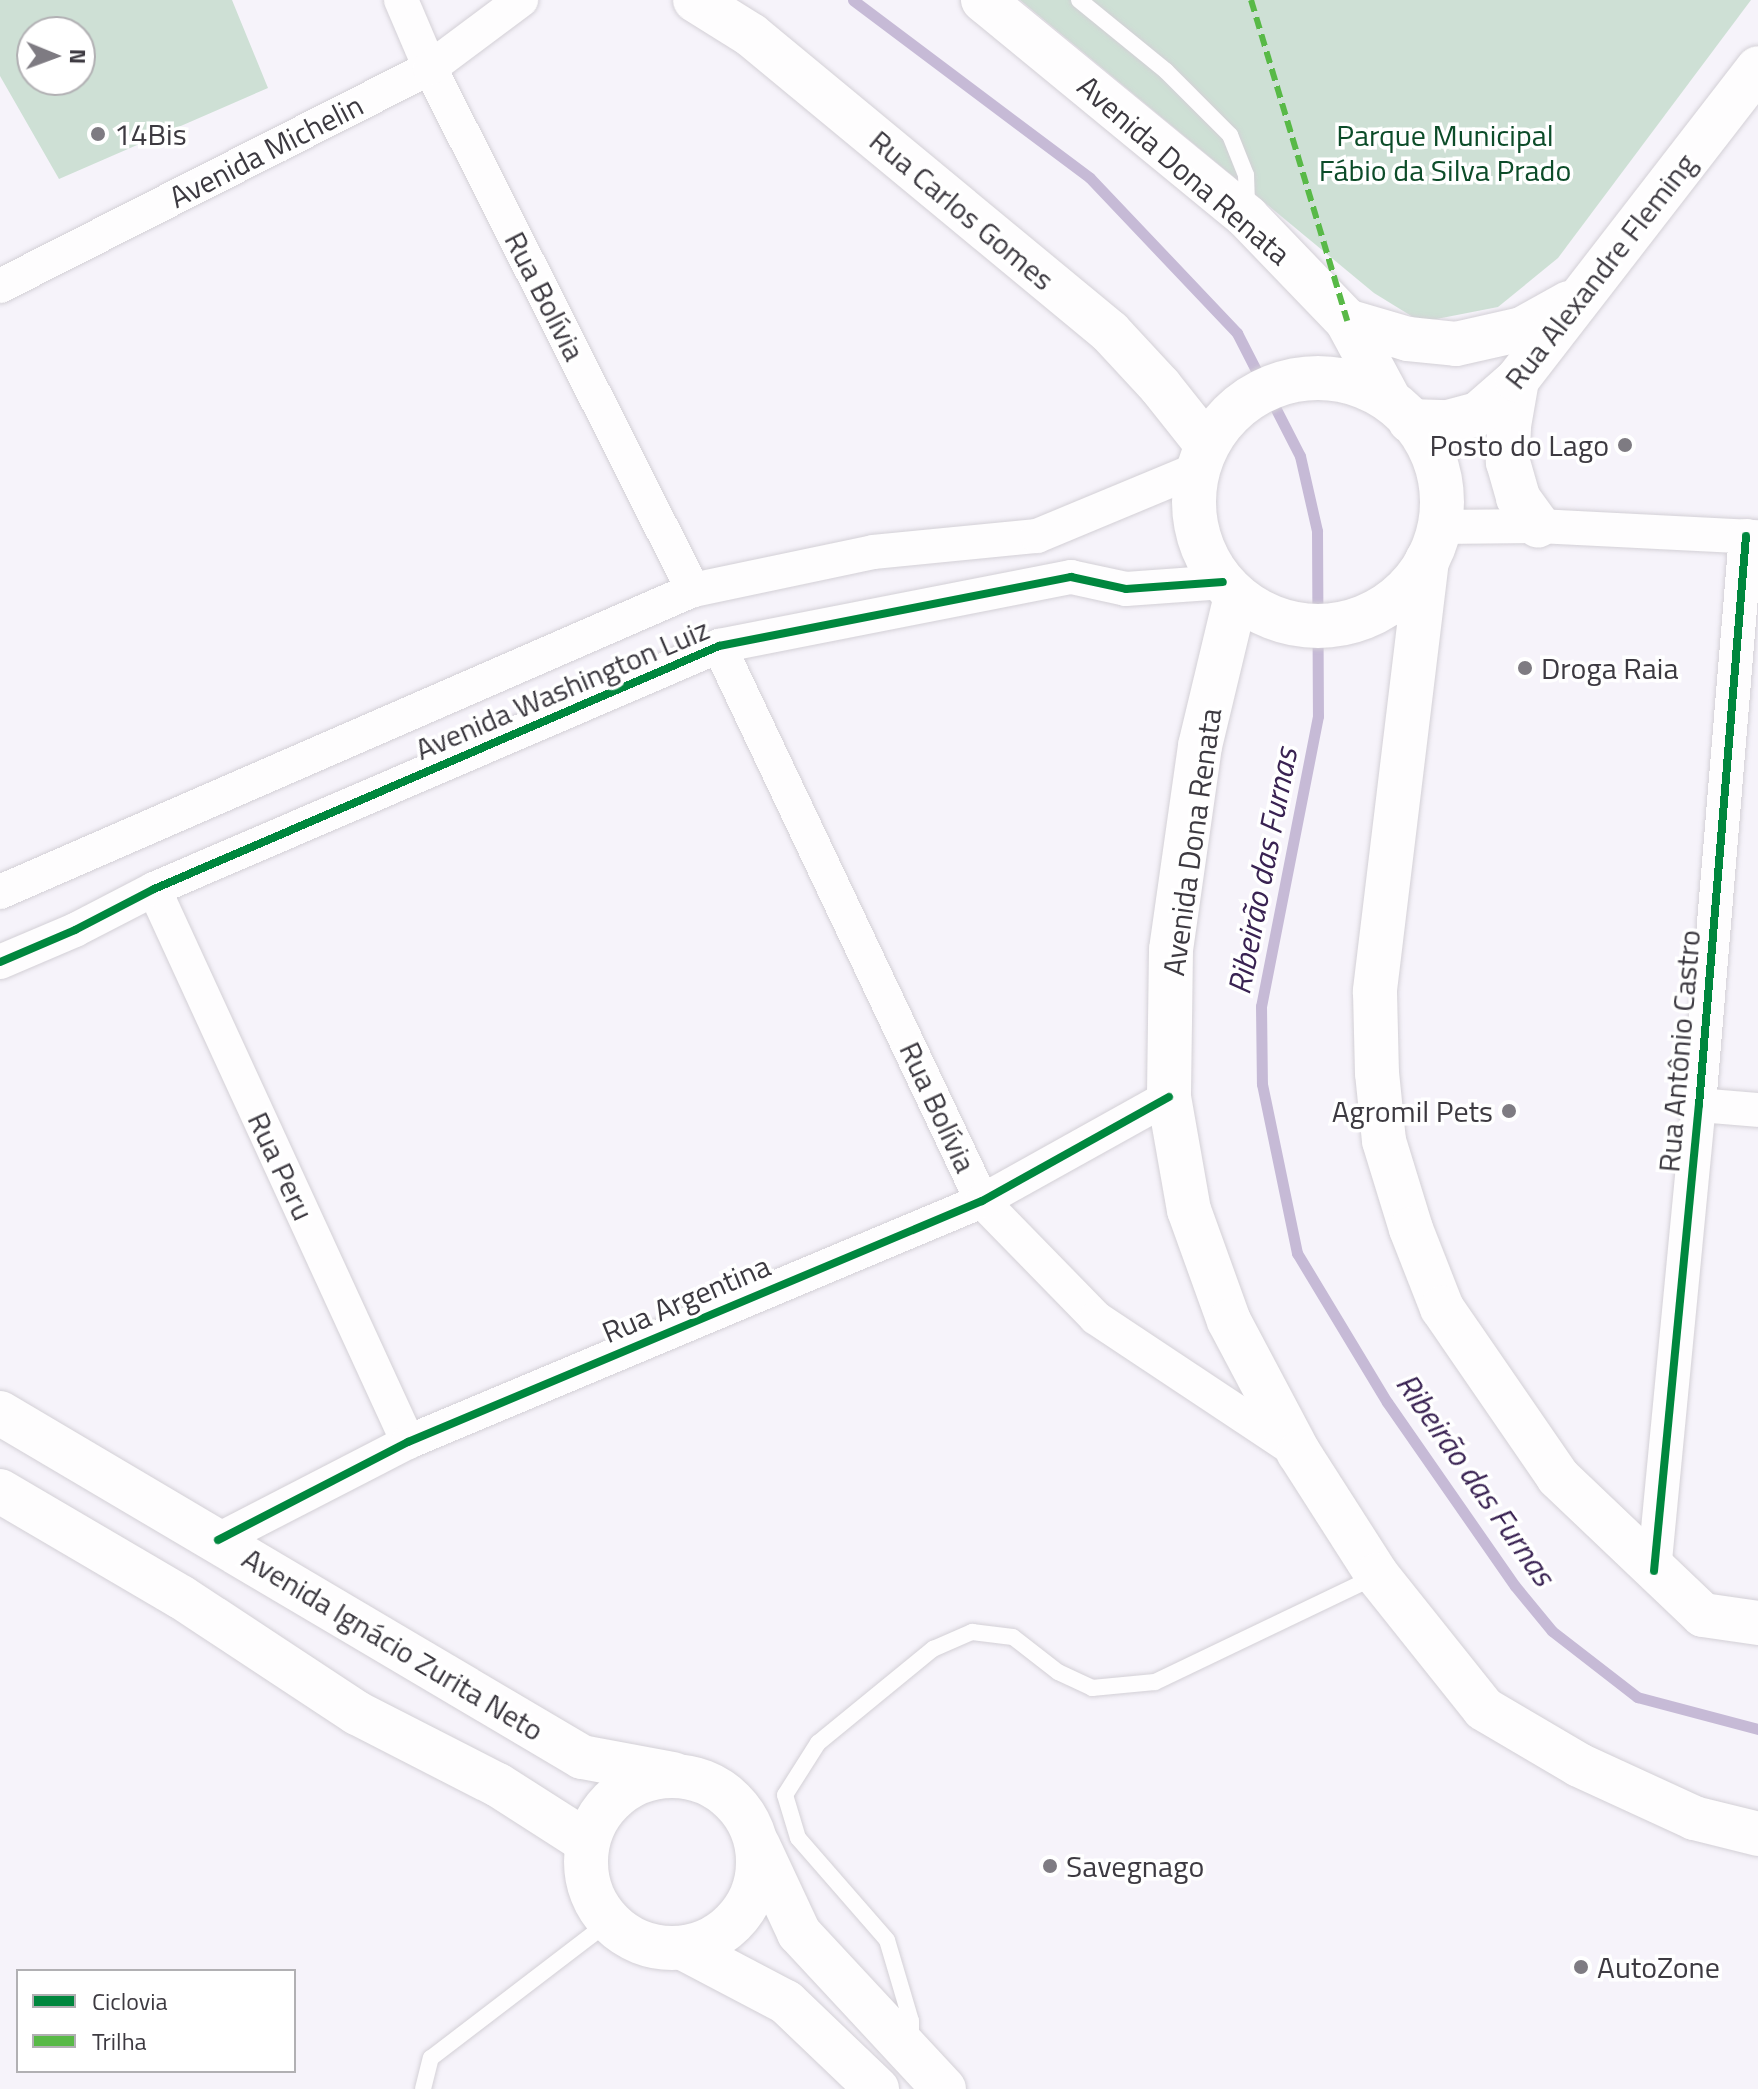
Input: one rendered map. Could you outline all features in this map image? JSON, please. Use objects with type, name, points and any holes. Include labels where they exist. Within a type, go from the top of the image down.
[{"type":"main road","name":"Rua Carlos Gomes","points":[[695,0],[751,35],[1110,332],[1160,386],[1202,457]]},
{"type":"main road","name":"Avenida Dona Renata","points":[[983,0],[1247,217],[1347,321],[1400,410]]},
{"type":"main road","name":"Rua Alexandre Fleming","points":[[1400,410],[1448,422],[1478,414],[1517,380],[1758,68]]},
{"type":"main road","points":[[1347,321],[1408,339],[1456,344],[1522,329],[1581,296]]},
{"type":"main road","points":[[1433,544],[1405,590],[1375,612],[1340,624],[1303,625],[1242,598],[1203,548],[1193,509],[1202,457],[1232,411],[1267,388],[1308,377],[1350,381],[1400,410],[1420,430],[1435,461],[1441,493],[1375,992],[1377,1073],[1384,1141],[1411,1229],[1442,1308],[1558,1477],[1703,1615],[1758,1623]]},
{"type":"main road","points":[[1517,380],[1509,426],[1508,462],[1518,498],[1538,526]]},
{"type":"main road","name":"Avenida Dona Renata","points":[[1242,598],[1200,746],[1171,950],[1169,1097],[1189,1210],[1229,1321],[1299,1453],[1377,1575],[1484,1709],[1579,1765],[1694,1818],[1758,1834]]},
{"type":"main road","name":"Avenida Ignácio Zurita Neto","points":[[0,1413],[582,1757],[673,1774]]},
{"type":"main road","points":[[0,1491],[181,1597],[357,1713],[498,1785],[587,1842]]},
{"type":"main road","points":[[756,1841],[758,1870],[751,1898],[734,1923],[711,1940],[683,1948],[659,1948],[632,1939],[609,1922],[593,1898],[585,1871],[587,1842],[599,1815],[618,1793],[644,1779],[673,1774],[701,1779],[726,1793],[745,1814],[799,1933],[944,2089]]},
{"type":"main road","points":[[683,1948],[786,2002],[877,2089]]},
{"type":"street","name":"Rua Bolívia","points":[[401,0],[430,68],[693,590]]},
{"type":"street","name":"Avenida Michelin","points":[[0,286],[430,68],[521,0]]},
{"type":"street","name":"Avenida Washington Luiz","points":[[0,892],[693,590],[873,552],[1037,536],[1202,457]]},
{"type":"street","points":[[1433,544],[1538,526],[1752,536]]},
{"type":"street","name":"Rua Antônio Castro","points":[[1654,1571],[1752,536]]},
{"type":"street","name":"Avenida Washington Luiz","points":[[0,962],[75,930],[154,889],[719,646],[1071,577],[1126,589],[1242,598]]},
{"type":"street","name":"Rua Bolívia","points":[[719,646],[982,1201],[1096,1318],[1299,1453]]},
{"type":"street","name":"Rua Peru","points":[[154,889],[408,1442]]},
{"type":"street","name":"Rua Argentina","points":[[218,1540],[408,1442],[982,1201],[1169,1097]]},
{"type":"street","points":[[1699,1105],[1758,1110]]},
{"type":"lane","points":[[1079,0],[1166,71],[1230,135],[1246,175],[1247,217]]},
{"type":"lane","points":[[911,2055],[911,2021],[887,1940],[798,1838],[785,1795],[818,1743],[933,1649],[972,1632],[1013,1637],[1058,1672],[1092,1688],[1155,1682],[1377,1575]]},
{"type":"lane","points":[[423,2089],[431,2058],[609,1922]]},
{"type":"green space","name":"14Bis","points":[[0,0],[232,0],[268,88],[59,179],[0,76]]},
{"type":"green space","name":"Parque Municipal Fábio da Silva Prado","points":[[1020,0],[1751,0],[1558,258],[1498,307],[1421,322],[1374,293]]},
{"type":"waterway","name":"Ribeirão das Furnas","points":[[853,0],[1090,178],[1237,333],[1300,456],[1317,531],[1318,716],[1261,1006],[1262,1084],[1297,1253],[1387,1402],[1515,1586],[1552,1631],[1637,1697],[1758,1729]]},
{"type":"marked path","points":[[1251,0],[1347,321]]},
{"type":"cycle path","points":[[1654,1571],[1699,1105],[1746,536]]},
{"type":"cycle path","points":[[0,962],[75,930],[154,889],[719,646],[1071,577],[1126,589],[1223,582]]},
{"type":"cycle path","points":[[218,1540],[408,1442],[982,1201],[1169,1097]]},
{"type":"place","name":"14Bis","points":[[98,134]]},
{"type":"place","name":"Posto do Lago","points":[[1625,445]]},
{"type":"place","name":"Droga Raia","points":[[1525,668]]},
{"type":"place","name":"Agromil Pets","points":[[1509,1111]]},
{"type":"place","name":"Savegnago","points":[[1050,1866]]},
{"type":"place","name":"AutoZone","points":[[1581,1967]]}]
